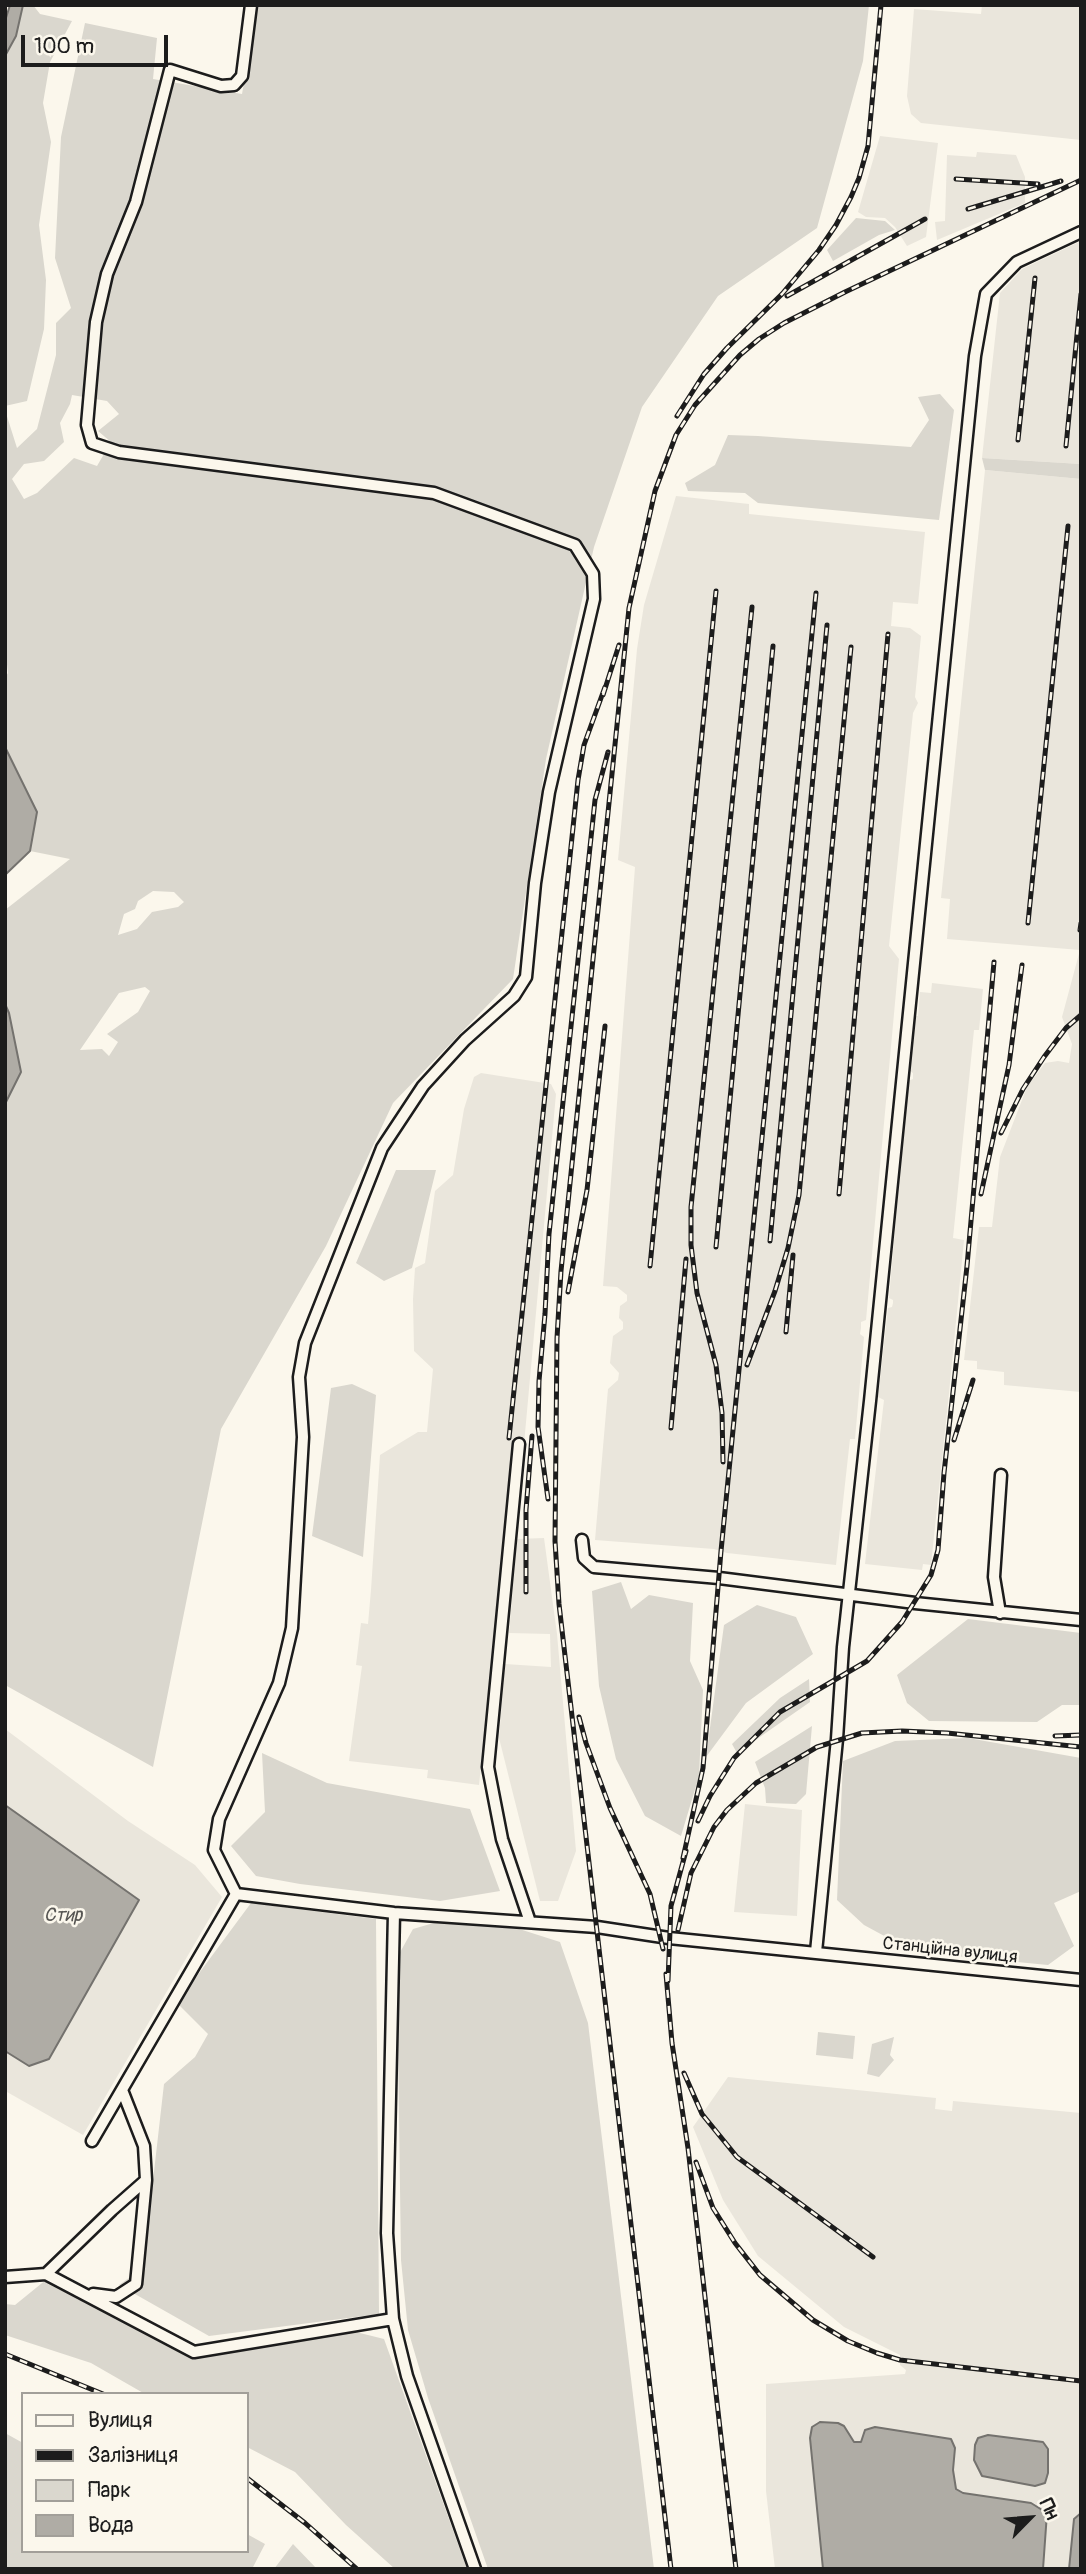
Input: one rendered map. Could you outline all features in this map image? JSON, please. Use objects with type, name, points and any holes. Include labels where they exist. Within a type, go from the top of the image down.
[{"type":"street","points":[[92,2141],[236,1894],[214,1850],[219,1819],[279,1683],[292,1629],[303,1437],[299,1377],[305,1343],[382,1148],[423,1086],[465,1040],[514,996],[526,977],[535,883],[550,792],[594,599],[593,573],[575,545],[434,493],[119,452],[92,443],[87,425],[96,322],[107,274],[136,201],[170,70],[221,86],[234,85],[242,76],[251,5]]},
{"type":"street","points":[[816,1952],[848,1595],[975,356],[986,294],[1017,262],[1081,232]]},
{"type":"street","points":[[519,1444],[488,1767],[502,1839],[530,1922]]},
{"type":"street","points":[[1000,1613],[994,1577],[1001,1475]]},
{"type":"street","points":[[582,1539],[584,1558],[594,1567],[719,1578],[1000,1613],[1081,1619]]},
{"type":"street","name":"Станційна вулиця","points":[[236,1894],[394,1913],[530,1922],[1081,1980]]},
{"type":"street","points":[[394,1913],[387,2234],[393,2319],[407,2376],[475,2569]]},
{"type":"street","points":[[85,2293],[116,2297],[136,2284],[146,2180],[144,2146],[122,2090]]},
{"type":"street","points":[[46,2274],[146,2180]]},
{"type":"street","points":[[5,2277],[46,2274],[194,2352],[393,2319]]},
{"type":"shaded area","points":[[982,5],[1081,5],[1081,140],[921,123],[911,114],[907,96],[914,9],[981,14]]},
{"type":"shaded area","points":[[880,136],[938,143],[926,237],[907,246],[895,227],[885,218],[866,217],[858,212]]},
{"type":"shaded area","points":[[977,152],[1016,155],[1025,177],[1025,203],[937,240],[935,222],[945,221],[947,155],[976,157]]},
{"type":"shaded area","points":[[1081,241],[1081,464],[982,458],[1000,293],[1022,269]]},
{"type":"shaded area","points":[[985,470],[1081,479],[1081,1392],[1004,1385],[1004,1372],[977,1369],[977,1361],[964,1360],[979,1227],[992,1227],[1000,1157],[1027,1087],[1045,1063],[1069,1063],[1072,1044],[1062,1017],[1080,950],[947,939],[950,899],[941,898]]},
{"type":"shaded area","points":[[676,496],[749,504],[749,514],[925,532],[918,604],[893,602],[891,626],[910,628],[921,636],[915,697],[918,703],[913,713],[889,946],[899,959],[866,1320],[861,1322],[860,1334],[864,1337],[855,1439],[850,1439],[836,1565],[727,1553],[714,1549],[595,1540],[608,1389],[618,1380],[619,1373],[610,1363],[613,1336],[623,1329],[623,1322],[619,1318],[620,1306],[627,1301],[627,1295],[617,1287],[603,1286],[635,867],[618,860],[637,649],[644,605]]},
{"type":"shaded area","points":[[932,983],[983,989],[979,1030],[974,1030],[953,1238],[964,1240],[931,1565],[923,1564],[922,1570],[865,1564],[884,1400],[878,1397],[888,1308],[892,1307],[893,1303],[889,1298],[908,1081],[913,1079],[913,1073],[909,1070],[915,1016],[918,1016],[920,992],[931,993]]},
{"type":"shaded area","points":[[481,1073],[551,1084],[556,1094],[524,1444],[515,1444],[479,1785],[427,1778],[428,1770],[349,1761],[362,1666],[356,1665],[361,1623],[368,1624],[380,1455],[418,1432],[427,1432],[433,1369],[414,1351],[415,1268],[425,1263],[435,1191],[453,1175],[464,1109],[474,1077]]},
{"type":"shaded area","points":[[544,1538],[557,1634],[576,1851],[558,1901],[540,1901],[499,1738],[505,1664],[551,1667],[550,1634],[509,1633],[517,1539]]},
{"type":"shaded area","points":[[5,1729],[128,1821],[195,1865],[222,1897],[83,2135],[5,2093]]},
{"type":"shaded area","points":[[745,1804],[802,1810],[797,1916],[734,1912]]},
{"type":"shaded area","points":[[728,2077],[936,2098],[935,2109],[952,2111],[953,2101],[1081,2113],[1081,2569],[775,2569],[766,2491],[766,2384],[905,2374],[906,2370],[900,2365],[900,2355],[844,2327],[758,2256],[723,2200],[693,2127]]},
{"type":"green space","points":[[23,5],[33,5],[40,14],[72,21],[50,62],[43,103],[51,142],[39,225],[46,280],[44,329],[27,401],[5,406],[5,56],[16,36]]},
{"type":"green space","points":[[258,5],[869,5],[863,61],[817,228],[718,296],[642,407],[594,547],[546,759],[513,979],[393,1103],[326,1246],[221,1429],[153,1767],[5,1685],[5,1104],[21,1072],[5,1004],[5,910],[70,859],[30,851],[37,812],[5,747],[5,678],[8,673],[5,647],[5,410],[17,448],[37,429],[56,355],[56,323],[71,308],[55,258],[61,137],[85,23],[157,38],[153,79],[242,94]],"holes":[[[72,395],[107,401],[119,414],[98,431],[111,442],[97,466],[74,458],[37,493],[24,499],[12,479],[24,464],[44,461],[64,442],[60,423]],[[153,891],[174,892],[184,902],[178,907],[152,912],[137,929],[118,935],[124,914],[135,909],[138,901]],[[145,987],[150,991],[138,1012],[107,1034],[118,1042],[109,1056],[102,1049],[80,1050],[119,993]]]},
{"type":"green space","points":[[856,218],[885,221],[895,230],[879,235],[833,261],[827,250]]},
{"type":"green space","points":[[940,394],[954,410],[939,520],[758,503],[745,493],[688,491],[685,483],[715,465],[728,435],[911,447],[929,420],[918,397]]},
{"type":"green space","points":[[982,458],[1081,464],[1081,479],[985,470]]},
{"type":"green space","points":[[396,1170],[436,1170],[412,1268],[384,1281],[356,1263]]},
{"type":"green space","points":[[352,1384],[376,1395],[363,1557],[312,1536],[331,1388]]},
{"type":"green space","points":[[621,1582],[631,1609],[649,1595],[693,1603],[690,1661],[703,1690],[699,1776],[681,1836],[645,1816],[616,1759],[599,1686],[592,1591]]},
{"type":"green space","points":[[757,1605],[796,1617],[813,1654],[746,1703],[706,1757],[724,1625]]},
{"type":"green space","points":[[968,1619],[1081,1633],[1081,1705],[1062,1705],[1037,1722],[929,1721],[907,1703],[897,1675]]},
{"type":"green space","points":[[809,1679],[810,1702],[737,1753],[732,1744],[780,1698]]},
{"type":"green space","points":[[812,1726],[806,1794],[796,1804],[766,1803],[765,1788],[755,1762]]},
{"type":"green space","points":[[968,1738],[1081,1758],[1081,1891],[1054,1903],[1074,1946],[1048,1965],[914,1952],[864,1925],[837,1900],[843,1761],[895,1741]]},
{"type":"green space","points":[[262,1753],[327,1783],[470,1809],[500,1891],[440,1901],[256,1876],[231,1846],[265,1812]]},
{"type":"green space","points":[[251,1903],[376,1919],[379,2314],[209,2336],[119,2285],[143,2268],[164,2084],[195,2057],[208,2034],[177,2003]]},
{"type":"green space","points":[[437,1922],[513,1927],[560,1942],[588,2023],[654,2569],[488,2569],[428,2398],[408,2330],[401,2260],[397,1972],[398,1956],[413,1929]]},
{"type":"green space","points":[[818,2032],[855,2036],[853,2059],[816,2055]]},
{"type":"green space","points":[[894,2037],[890,2055],[894,2060],[879,2077],[867,2074],[872,2044]]},
{"type":"green space","points":[[47,2279],[193,2358],[356,2332],[384,2339],[467,2569],[395,2569],[346,2525],[295,2472],[248,2448],[248,2392],[142,2392],[91,2363],[5,2335],[5,2304],[15,2305]]},
{"type":"green space","points":[[5,2433],[21,2442],[21,2553],[248,2553],[248,2535],[265,2544],[252,2569],[5,2569]]},
{"type":"green space","points":[[293,2544],[317,2569],[274,2569]]},
{"type":"water","points":[[10,5],[23,5],[16,36],[5,56],[5,21]]},
{"type":"water","points":[[5,747],[37,812],[30,851],[5,875]]},
{"type":"water","points":[[5,1004],[21,1072],[5,1104]]},
{"type":"water","name":"Стир","points":[[5,1805],[139,1900],[49,2059],[29,2066],[5,2051]]},
{"type":"water","points":[[820,2422],[844,2426],[854,2442],[861,2442],[865,2430],[875,2427],[951,2439],[955,2448],[953,2470],[956,2489],[963,2493],[1031,2503],[1047,2513],[1043,2569],[823,2569],[810,2438],[812,2427]]},
{"type":"water","points":[[988,2435],[1043,2442],[1048,2449],[1048,2473],[1045,2483],[1035,2486],[982,2476],[974,2460],[975,2445],[978,2438]]},
{"type":"water","points":[[1081,2513],[1081,2569],[1069,2569],[1074,2519]]},
{"type":"railway","points":[[677,416],[704,374],[782,294],[819,250],[851,197],[868,146],[881,5]]},
{"type":"railway","points":[[956,179],[1038,184]]},
{"type":"railway","points":[[671,2569],[559,1604],[555,1541],[557,1338],[561,1271],[629,608],[655,491],[676,435],[695,405],[740,355],[784,323],[1081,180]]},
{"type":"railway","points":[[968,209],[1061,181]]},
{"type":"railway","points":[[787,296],[925,219]]},
{"type":"railway","points":[[1018,440],[1035,278]]},
{"type":"railway","points":[[1066,446],[1081,294]]},
{"type":"railway","points":[[1028,923],[1068,526]]},
{"type":"railway","points":[[650,1266],[716,591]]},
{"type":"railway","points":[[683,1858],[703,1768],[721,1551],[816,593]]},
{"type":"railway","points":[[723,1462],[722,1413],[716,1365],[697,1293],[691,1245],[691,1207],[752,607]]},
{"type":"railway","points":[[770,1241],[827,625]]},
{"type":"railway","points":[[839,1194],[888,634]]},
{"type":"railway","points":[[603,695],[619,645]]},
{"type":"railway","points":[[716,1247],[773,646]]},
{"type":"railway","points":[[747,1365],[775,1291],[788,1248],[799,1195],[851,647]]},
{"type":"railway","points":[[509,1438],[578,780],[584,745],[605,687]]},
{"type":"railway","points":[[548,1499],[538,1427],[549,1234],[595,800],[608,752]]},
{"type":"railway","points":[[1080,930],[1081,923]]},
{"type":"railway","points":[[698,1821],[734,1758],[780,1712],[867,1661],[902,1622],[931,1575],[938,1550],[994,962]]},
{"type":"railway","points":[[981,1194],[1009,1065],[1022,965]]},
{"type":"railway","points":[[1001,1133],[1023,1089],[1044,1057],[1066,1028],[1081,1015]]},
{"type":"railway","points":[[568,1292],[587,1190],[605,1026]]},
{"type":"railway","points":[[786,1332],[793,1255]]},
{"type":"railway","points":[[671,1428],[686,1259]]},
{"type":"railway","points":[[954,1440],[973,1380]]},
{"type":"railway","points":[[526,1592],[526,1510],[532,1436]]},
{"type":"railway","points":[[579,1717],[610,1808],[650,1894],[663,1949]]},
{"type":"railway","points":[[678,1930],[691,1873],[714,1827],[727,1810],[756,1783],[817,1747],[862,1733],[902,1731],[1081,1747]]},
{"type":"railway","points":[[1055,1736],[1081,1735]]},
{"type":"railway","points":[[668,1981],[671,1906],[686,1851]]},
{"type":"railway","points":[[666,1974],[672,2043],[688,2148],[736,2569]]},
{"type":"railway","points":[[684,2073],[702,2114],[737,2157],[873,2257]]},
{"type":"railway","points":[[696,2162],[713,2208],[760,2275],[813,2320],[848,2341],[900,2360],[1081,2381]]},
{"type":"railway","points":[[5,2354],[98,2392]]},
{"type":"railway","points":[[248,2479],[305,2523],[357,2569]]}]
